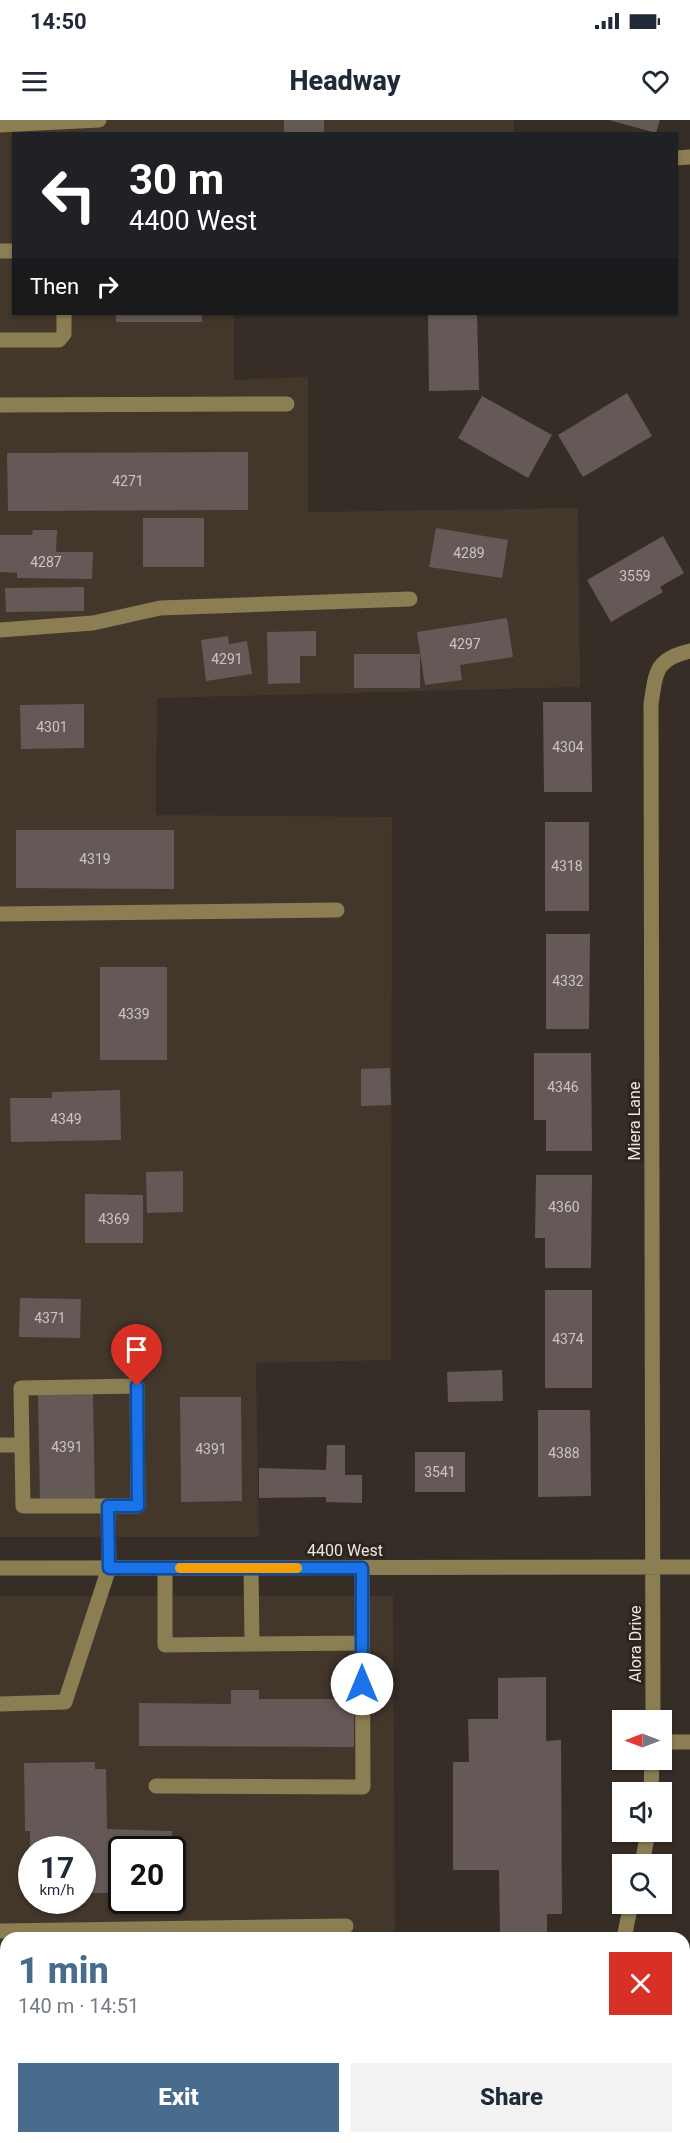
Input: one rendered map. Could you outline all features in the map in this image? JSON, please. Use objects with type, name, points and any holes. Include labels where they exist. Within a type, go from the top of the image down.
[{"type":"street","points":[[0,124],[99,120]]},
{"type":"street","points":[[0,340],[59,340],[64,334],[64,315]]},
{"type":"street","points":[[0,405],[287,404]]},
{"type":"street","points":[[0,630],[93,623],[160,608],[410,599]]},
{"type":"street","name":"Miera Lane","points":[[653,1567],[651,704],[655,676],[662,663],[672,655],[690,651]]},
{"type":"street","points":[[0,914],[337,910]]},
{"type":"street","points":[[137,1386],[138,1506],[108,1506],[23,1506],[21,1388],[137,1386]]},
{"type":"street","points":[[0,1445],[22,1444]]},
{"type":"street","points":[[0,1704],[64,1702],[109,1568],[108,1506]]},
{"type":"street","name":"Alora Drive","points":[[653,1567],[653,1710]]},
{"type":"street","name":"4400 West","points":[[0,1568],[690,1567]]},
{"type":"street","points":[[165,1568],[165,1645],[362,1642]]},
{"type":"street","points":[[251,1568],[252,1644]]},
{"type":"street","points":[[156,1786],[363,1787],[362,1568]]},
{"type":"street","points":[[672,1742],[690,1742]]},
{"type":"street","points":[[625,1932],[629,1914]]},
{"type":"street","points":[[0,1931],[346,1926]]},
{"type":"shaded area","points":[[0,120],[514,120],[514,132],[12,132],[12,315],[234,315],[234,380],[308,377],[308,512],[578,508],[580,687],[157,698],[156,815],[392,817],[391,1360],[256,1363],[259,1537],[0,1537]]},
{"type":"shaded area","points":[[0,1596],[393,1596],[395,1932],[0,1932]]},
{"type":"building","points":[[284,120],[324,120],[324,132],[284,132]]},
{"type":"building","points":[[609,120],[660,120],[656,132]]},
{"type":"building","points":[[116,315],[202,315],[202,322],[116,322]]},
{"type":"building","points":[[428,315],[477,315],[479,390],[429,391]]},
{"type":"building","points":[[627,393],[652,436],[583,477],[558,435]]},
{"type":"building","points":[[482,396],[552,435],[528,478],[458,438]]},
{"type":"building","points":[[248,452],[248,510],[8,511],[7,453]]},
{"type":"building","points":[[143,518],[204,518],[204,567],[143,567]]},
{"type":"building","points":[[436,528],[508,540],[502,578],[429,567]]},
{"type":"building","points":[[33,530],[57,530],[56,552],[93,552],[92,579],[17,578],[17,573],[0,572],[0,535],[32,535]]},
{"type":"building","points":[[663,536],[684,573],[660,587],[663,592],[611,622],[587,580]]},
{"type":"building","points":[[84,587],[84,611],[6,612],[5,588]]},
{"type":"building","points":[[507,618],[513,657],[460,665],[462,680],[425,685],[417,632]]},
{"type":"building","points":[[316,631],[316,656],[300,656],[300,683],[268,684],[267,632]]},
{"type":"building","points":[[228,636],[229,644],[247,641],[252,674],[206,681],[201,640]]},
{"type":"building","points":[[354,654],[420,654],[420,688],[354,688]]},
{"type":"building","points":[[543,702],[591,702],[592,792],[544,792]]},
{"type":"building","points":[[84,704],[84,748],[21,749],[20,705]]},
{"type":"building","points":[[545,822],[589,822],[589,911],[545,911]]},
{"type":"building","points":[[16,830],[174,830],[174,889],[16,888]]},
{"type":"building","points":[[546,934],[590,934],[589,1029],[546,1029]]},
{"type":"building","points":[[100,967],[167,967],[167,1060],[100,1060]]},
{"type":"building","points":[[534,1053],[591,1053],[592,1151],[546,1151],[546,1120],[534,1120]]},
{"type":"building","points":[[390,1068],[391,1105],[361,1106],[361,1069]]},
{"type":"building","points":[[120,1090],[121,1140],[11,1142],[10,1098],[52,1098],[52,1092]]},
{"type":"building","points":[[183,1171],[183,1212],[147,1213],[146,1172]]},
{"type":"building","points":[[536,1175],[592,1175],[591,1268],[545,1268],[545,1238],[535,1238]]},
{"type":"building","points":[[85,1194],[143,1195],[143,1243],[85,1243]]},
{"type":"building","points":[[545,1290],[592,1290],[592,1388],[545,1388]]},
{"type":"building","points":[[20,1298],[81,1299],[80,1338],[19,1337]]},
{"type":"building","points":[[502,1370],[503,1401],[448,1402],[447,1372]]},
{"type":"building","points":[[93,1394],[95,1499],[40,1500],[38,1395]]},
{"type":"building","points":[[180,1397],[241,1397],[242,1501],[181,1502]]},
{"type":"building","points":[[538,1410],[590,1410],[591,1496],[538,1497]]},
{"type":"building","points":[[327,1445],[345,1445],[345,1475],[362,1475],[362,1503],[326,1502],[326,1497],[259,1498],[259,1468],[326,1470]]},
{"type":"building","points":[[415,1452],[465,1452],[465,1492],[415,1492]]},
{"type":"building","points":[[546,1677],[546,1741],[561,1740],[562,1914],[547,1914],[547,1932],[500,1932],[499,1870],[453,1870],[453,1762],[469,1762],[468,1719],[498,1719],[498,1678]]},
{"type":"building","points":[[231,1690],[259,1690],[259,1699],[354,1699],[354,1747],[139,1746],[139,1703],[231,1704]]},
{"type":"building","points":[[95,1762],[95,1769],[106,1769],[107,1829],[172,1831],[172,1836],[108,1836],[108,1893],[96,1893],[96,1836],[30,1836],[30,1831],[25,1831],[24,1763]]},
{"type":"slow traffic","points":[[180,1568],[297,1568]]},
{"type":"route","points":[[137,1386],[138,1506],[108,1506],[109,1568],[362,1568],[362,1684]]}]
